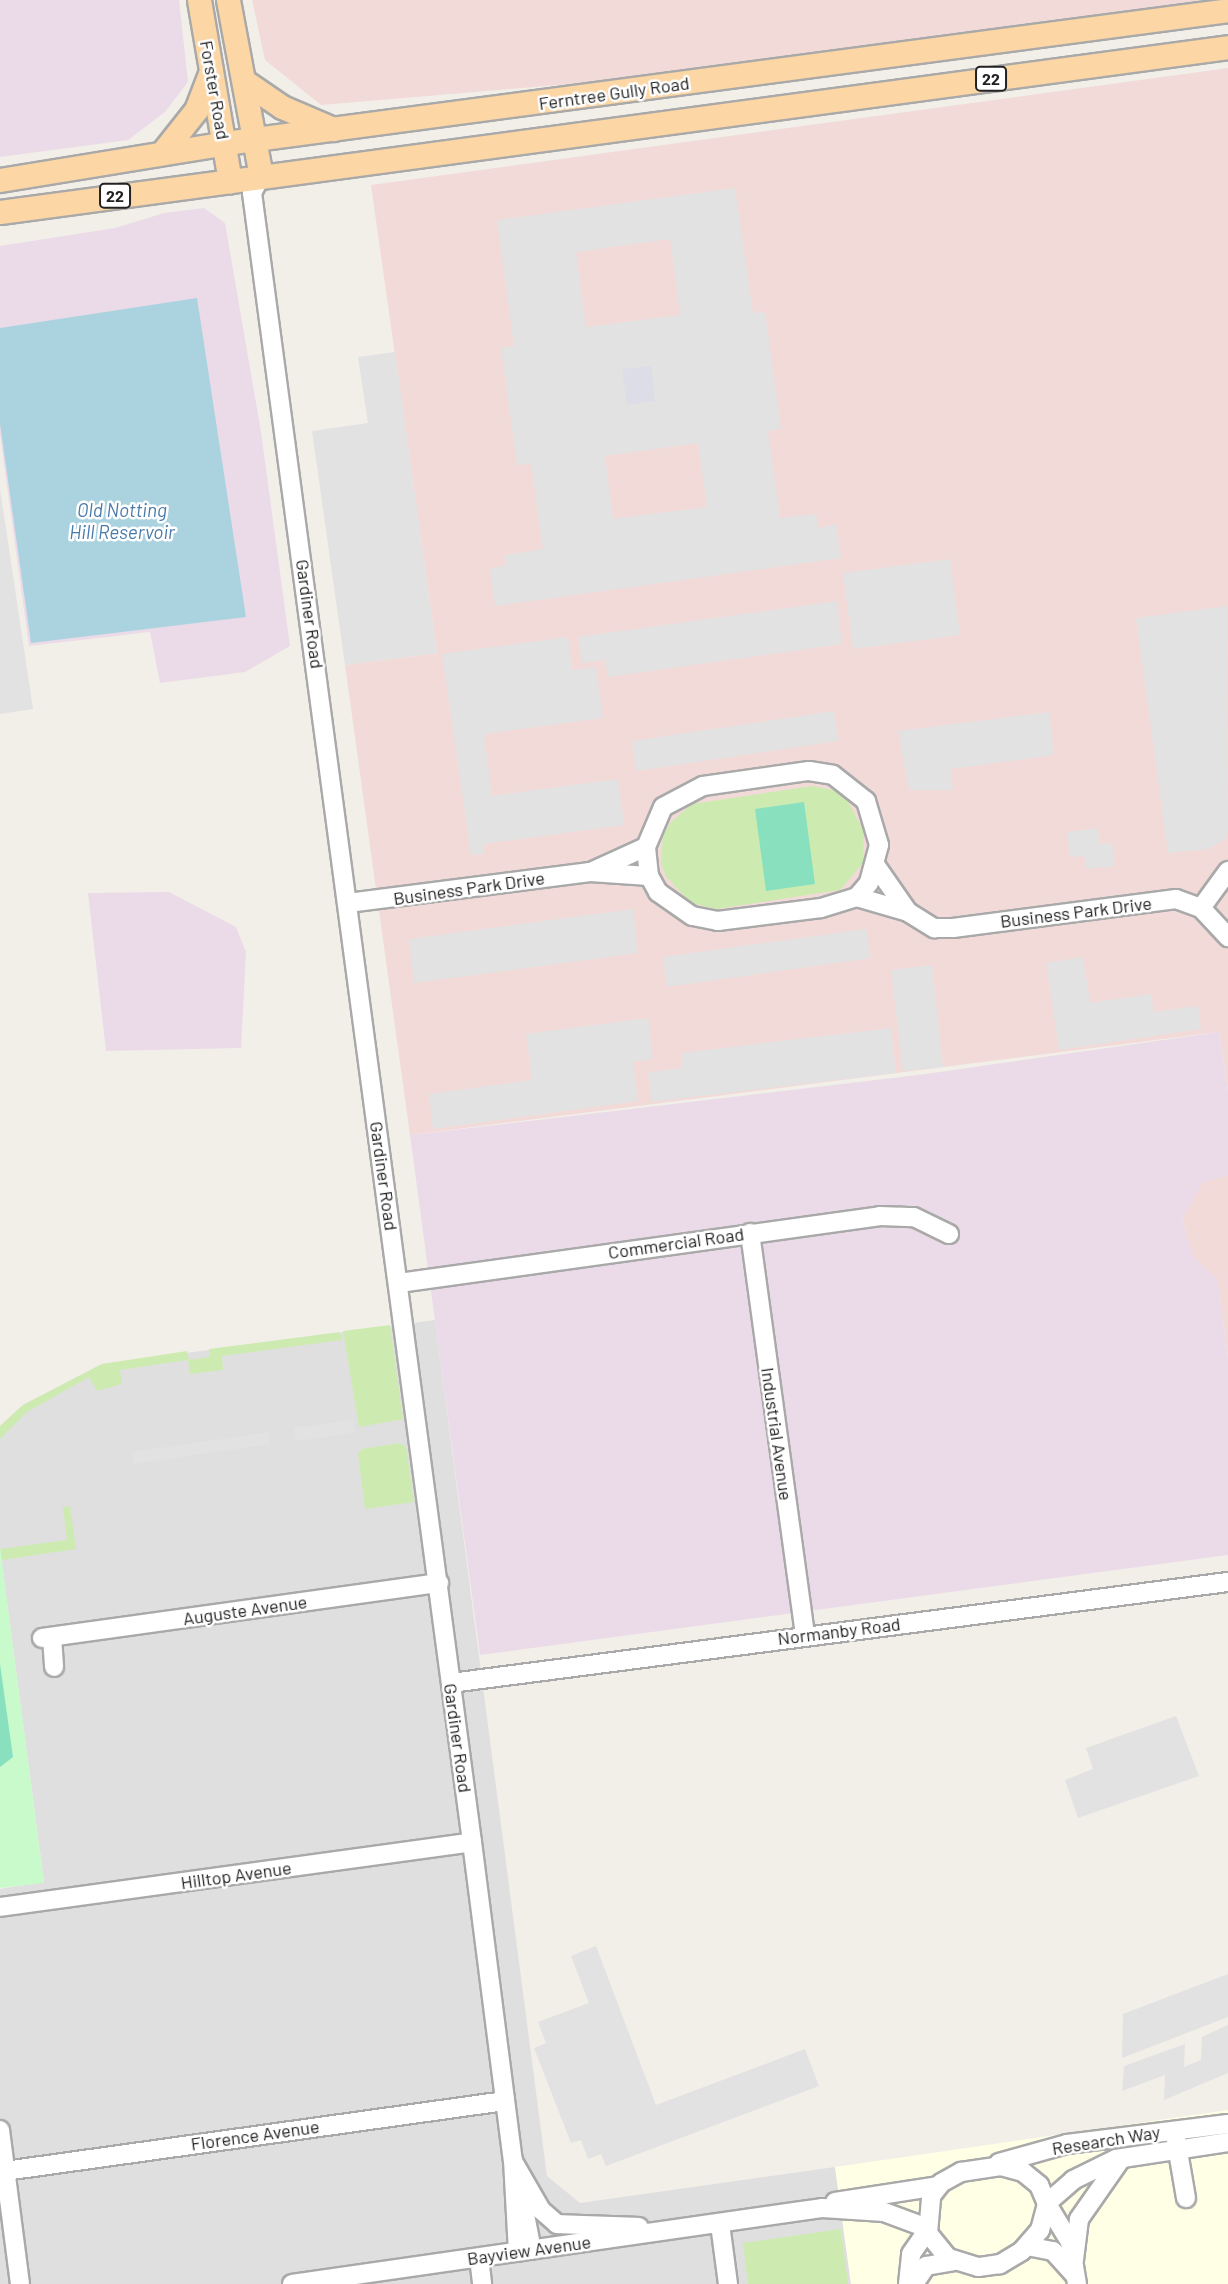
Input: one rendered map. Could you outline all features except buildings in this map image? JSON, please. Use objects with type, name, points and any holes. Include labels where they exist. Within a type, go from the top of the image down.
[{"type":"main road","name":"Forster Road","points":[[199,0],[230,181]]},
{"type":"main road","name":"Forster Road","points":[[228,0],[256,139],[257,185]]},
{"type":"main road","name":"Ferntree Gully Road","points":[[0,180],[225,143],[337,131],[1228,10]]},
{"type":"main road","name":"22","points":[[0,212],[230,181],[257,185],[879,94],[1228,47]]},
{"type":"main road","points":[[871,58],[879,94]]},
{"type":"main road","points":[[162,153],[196,110],[211,71]]},
{"type":"main road","points":[[244,81],[282,107],[337,131]]},
{"type":"street","name":"Gardiner Road","points":[[257,185],[348,903],[525,2251]]},
{"type":"street","points":[[809,771],[833,775],[866,802],[879,845],[876,866],[857,897],[821,908],[718,921],[692,916],[672,906],[649,876],[646,847],[663,807],[685,793],[703,786],[809,771]]},
{"type":"street","name":"Business Park Drive","points":[[590,872],[646,847]]},
{"type":"street","name":"Business Park Drive","points":[[876,866],[908,912]]},
{"type":"street","points":[[1228,871],[1201,908],[1228,937]]},
{"type":"street","name":"Business Park Drive","points":[[348,903],[590,872],[649,876]]},
{"type":"street","name":"Business Park Drive","points":[[857,897],[908,912],[934,928],[953,929],[1176,899],[1201,908]]},
{"type":"street","name":"Commercial Road","points":[[399,1283],[894,1215],[929,1222],[949,1234]]},
{"type":"street","name":"Industrial Avenue","points":[[750,1233],[805,1635]]},
{"type":"street","name":"Normanby Road","points":[[451,1683],[1228,1582]]},
{"type":"street","name":"Auguste Avenue","points":[[54,1667],[47,1638],[439,1583]]},
{"type":"street","name":"Hilltop Avenue","points":[[0,1908],[472,1842]]},
{"type":"street","name":"Florence Avenue","points":[[5,2171],[505,2101]]},
{"type":"street","name":"Research Way","points":[[986,2166],[1059,2145],[1228,2124]]},
{"type":"street","points":[[0,2130],[20,2284]]},
{"type":"street","points":[[1168,2130],[1180,2148],[1186,2198]]},
{"type":"street","name":"Research Way","points":[[1047,2204],[1080,2176],[1124,2157],[1228,2141]]},
{"type":"street","points":[[1074,2260],[1079,2219],[1124,2157]]},
{"type":"street","name":"Gardiner Road","points":[[513,2160],[541,2210],[557,2224],[671,2230]]},
{"type":"street","points":[[954,2261],[936,2248],[928,2229],[929,2205],[938,2186],[961,2172],[986,2166],[1009,2167],[1029,2175],[1068,2237],[1077,2284],[1058,2254],[1027,2246]]},
{"type":"street","name":"Bayview Avenue","points":[[292,2284],[720,2224],[871,2194],[938,2186]]},
{"type":"street","points":[[914,2284],[926,2266],[954,2261],[993,2265],[1027,2246],[1040,2230],[1047,2204]]},
{"type":"street","name":"Bayview Avenue","points":[[766,2216],[845,2208],[894,2214],[928,2229]]},
{"type":"street","points":[[720,2224],[728,2284]]},
{"type":"street","points":[[908,2284],[911,2254],[928,2229]]},
{"type":"street","points":[[472,2284],[473,2258]]},
{"type":"street","points":[[473,2258],[482,2284]]},
{"type":"shaded area","points":[[0,0],[179,0],[188,82],[165,112],[128,140],[0,157]]},
{"type":"shaded area","points":[[252,0],[1228,0],[651,77],[321,105],[265,60]]},
{"type":"shaded area","points":[[1228,68],[1228,1090],[1219,1032],[410,1135],[345,665],[437,653],[371,185]]},
{"type":"shaded area","points":[[735,188],[753,313],[765,312],[781,429],[768,431],[780,518],[816,514],[818,528],[836,524],[841,558],[495,606],[490,568],[506,566],[505,555],[543,549],[531,464],[517,465],[501,348],[514,346],[497,220]],"holes":[[[670,239],[680,315],[586,327],[576,252]],[[698,443],[707,507],[613,519],[605,456]]]},
{"type":"shaded area","name":"Old Notting Hill Reservoir","points":[[204,208],[225,223],[261,432],[290,646],[245,672],[160,683],[150,632],[29,646],[0,435],[0,246],[115,228],[164,213]]},
{"type":"shaded area","points":[[395,352],[437,653],[345,665],[312,431],[368,423],[358,357]]},
{"type":"shaded area","points":[[651,366],[655,401],[627,405],[622,369]]},
{"type":"shaded area","points":[[0,489],[33,709],[0,714]]},
{"type":"shaded area","points":[[950,559],[960,635],[853,649],[843,573]]},
{"type":"shaded area","points":[[837,601],[842,644],[608,677],[605,660],[582,663],[578,637]]},
{"type":"shaded area","points":[[1227,606],[1228,831],[1225,839],[1208,849],[1168,853],[1136,618]]},
{"type":"shaded area","points":[[568,637],[572,670],[596,667],[603,718],[484,734],[492,796],[618,779],[624,825],[483,844],[484,854],[471,855],[442,654]]},
{"type":"shaded area","points":[[834,711],[838,741],[636,771],[632,741]]},
{"type":"shaded area","points":[[1049,712],[1054,755],[951,769],[953,790],[909,790],[898,731]]},
{"type":"shaded area","points":[[1098,828],[1100,844],[1112,843],[1115,866],[1086,869],[1084,856],[1070,857],[1067,832]]},
{"type":"shaded area","points":[[169,892],[236,927],[246,952],[241,1048],[106,1051],[88,893]]},
{"type":"shaded area","points":[[633,909],[638,953],[414,983],[409,939]]},
{"type":"shaded area","points":[[866,929],[871,958],[667,987],[663,957]]},
{"type":"shaded area","points":[[1083,957],[1090,1003],[1151,994],[1154,1012],[1198,1006],[1201,1029],[1059,1050],[1046,963]]},
{"type":"shaded area","points":[[932,965],[943,1067],[903,1071],[891,970]]},
{"type":"shaded area","points":[[648,1018],[653,1059],[633,1062],[638,1101],[433,1129],[429,1094],[532,1080],[526,1034]]},
{"type":"shaded area","points":[[891,1028],[896,1073],[651,1102],[648,1072],[682,1068],[681,1053]]},
{"type":"shaded area","points":[[1219,1032],[1228,1090],[1228,1175],[1202,1183],[1182,1220],[1193,1256],[1217,1279],[1228,1357],[1228,1555],[480,1655],[410,1135],[926,1074]]},
{"type":"shaded area","points":[[1228,1175],[1228,1357],[1217,1280],[1193,1256],[1182,1220],[1202,1182]]},
{"type":"shaded area","points":[[435,1320],[547,2176],[580,2203],[835,2167],[851,2284],[0,2284],[0,1889],[44,1882],[0,1549],[0,1426],[23,1405],[102,1364]]},
{"type":"shaded area","points":[[353,1420],[355,1433],[296,1441],[294,1428]]},
{"type":"shaded area","points":[[269,1432],[270,1444],[133,1464],[132,1452]]},
{"type":"shaded area","points":[[1176,1716],[1199,1776],[1078,1818],[1065,1780],[1093,1769],[1086,1748]]},
{"type":"shaded area","points":[[596,1946],[656,2105],[805,2049],[819,2086],[606,2166],[601,2154],[588,2159],[581,2140],[571,2143],[534,2048],[546,2043],[538,2022],[589,2003],[571,1956]]},
{"type":"shaded area","points":[[1228,1974],[1228,2017],[1122,2058],[1123,2014]]},
{"type":"shaded area","points":[[1228,2025],[1228,2073],[1164,2100],[1165,2075],[1122,2091],[1124,2066],[1185,2044],[1184,2067],[1201,2060],[1202,2037]]},
{"type":"shaded area","points":[[1228,2110],[1228,2284],[851,2284],[835,2167]]},
{"type":"green space","points":[[812,786],[834,790],[847,800],[864,831],[863,863],[840,890],[716,909],[691,903],[666,877],[661,863],[663,835],[671,822],[692,804]]},
{"type":"green space","points":[[804,802],[815,884],[766,891],[755,809]]},
{"type":"green space","points":[[390,1325],[403,1419],[359,1427],[343,1331]]},
{"type":"green space","points":[[340,1332],[342,1340],[222,1356],[223,1370],[190,1374],[188,1360],[120,1370],[122,1384],[97,1391],[89,1377],[27,1412],[0,1439],[0,1426],[23,1405],[102,1364],[187,1351],[189,1360],[210,1357],[209,1349]]},
{"type":"green space","points":[[399,1443],[406,1447],[414,1502],[365,1509],[358,1454],[362,1449]]},
{"type":"green space","points":[[70,1506],[76,1549],[2,1560],[0,1549],[67,1540],[63,1507]]},
{"type":"green space","points":[[0,1547],[44,1883],[0,1888]]},
{"type":"green space","points":[[0,1664],[13,1757],[0,1767]]},
{"type":"green space","points":[[841,2229],[848,2284],[748,2284],[743,2243]]},
{"type":"water","name":"Old Notting Hill Reservoir","points":[[197,298],[246,617],[31,643],[0,424],[0,328]]}]
